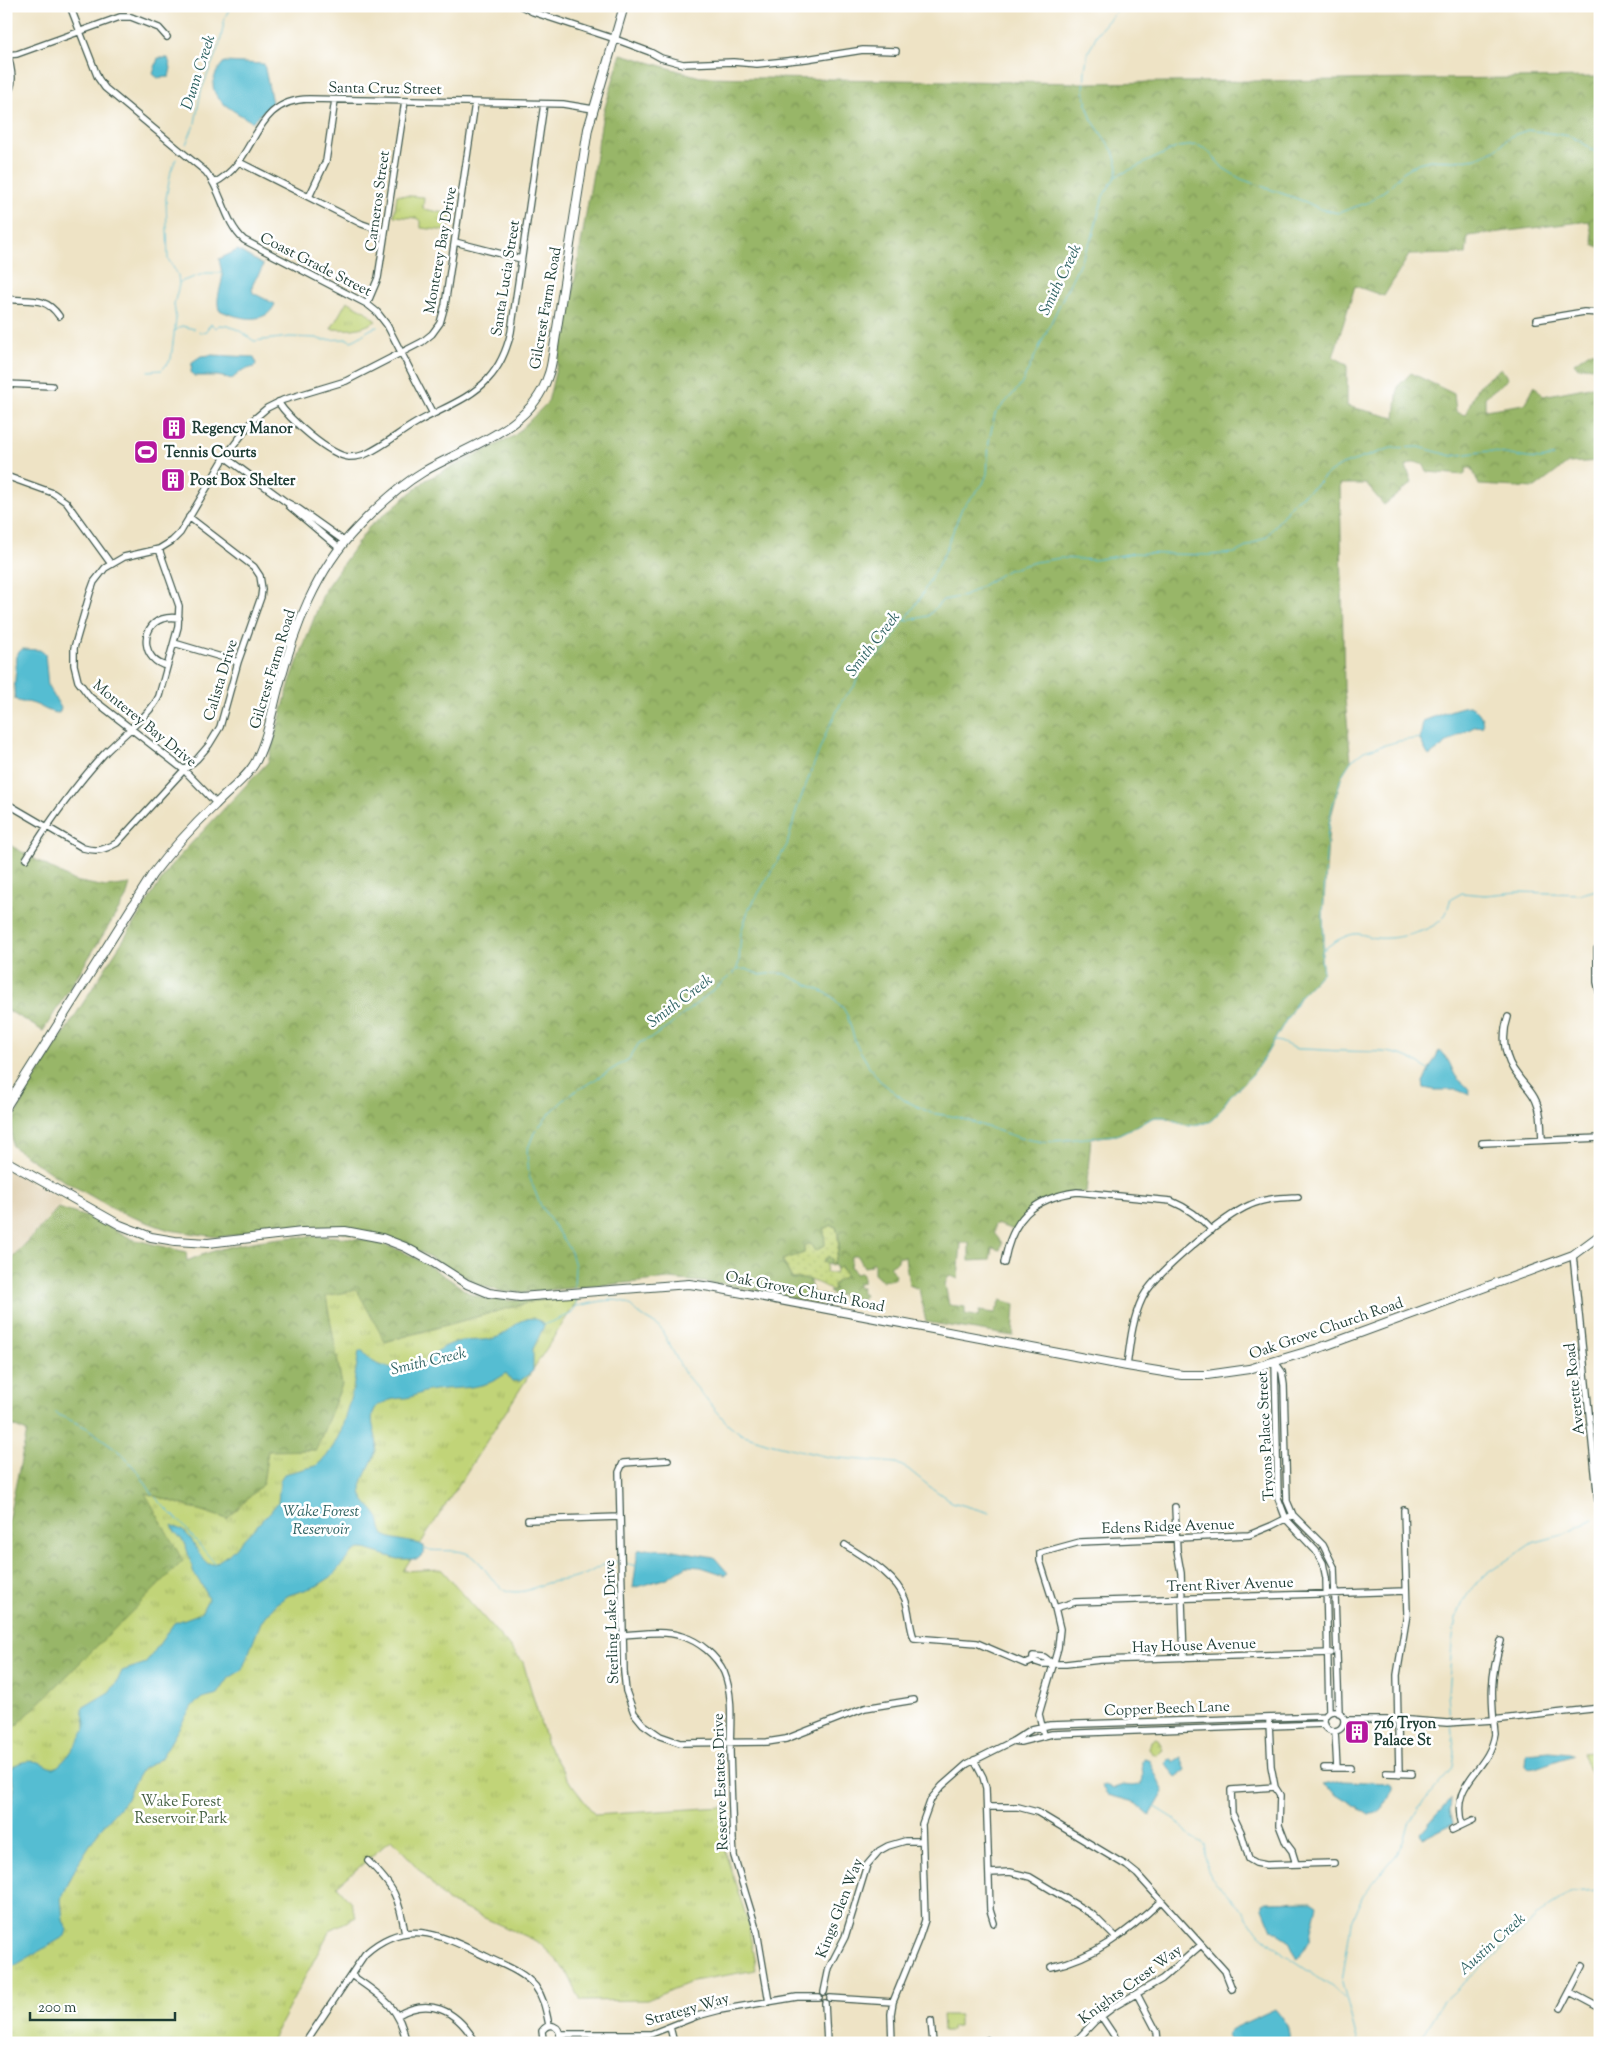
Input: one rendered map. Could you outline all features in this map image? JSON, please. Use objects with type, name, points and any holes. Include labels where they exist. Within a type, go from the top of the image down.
[{"type":"main road","name":"Gilcrest Farm Road","points":[[6,1107],[152,875],[174,846],[254,763],[268,728],[279,685],[300,621],[314,588],[341,544],[400,488],[436,464],[516,422],[537,398],[549,375],[552,361],[584,153],[593,109],[624,6]]},
{"type":"main road","name":"Oak Grove Church Road","points":[[7,1160],[120,1225],[161,1239],[208,1243],[302,1232],[345,1231],[389,1240],[419,1253],[467,1284],[488,1293],[503,1296],[520,1297],[689,1284],[712,1286],[1182,1375],[1227,1374],[1319,1348],[1573,1255],[1600,1235]]},
{"type":"street","name":"Coast Grade Street","points":[[70,6],[98,78],[105,88],[203,168],[214,183],[232,224],[244,240],[367,304],[382,316],[432,414]]},
{"type":"street","points":[[346,6],[400,6]]},
{"type":"street","points":[[521,6],[533,12],[636,46],[661,58],[683,64],[757,64],[863,50],[896,51]]},
{"type":"street","points":[[6,95],[12,84],[7,55],[29,50],[120,17],[131,17],[159,28],[167,37]]},
{"type":"street","name":"Santa Cruz Street","points":[[214,183],[230,174],[264,121],[276,108],[288,102],[302,99],[544,104],[593,109]]},
{"type":"street","points":[[309,197],[328,155],[335,100]]},
{"type":"street","name":"Carneros Street","points":[[367,304],[378,278],[405,101]]},
{"type":"street","name":"Monterey Bay Drive","points":[[216,804],[184,770],[90,697],[78,681],[74,665],[74,648],[94,582],[111,564],[124,557],[158,549],[172,541],[180,533],[225,456],[253,420],[267,408],[297,394],[346,381],[427,339],[440,323],[445,305],[475,103]]},
{"type":"street","name":"Santa Lucia Street","points":[[278,402],[292,420],[332,450],[349,457],[361,456],[432,414],[474,392],[488,378],[500,361],[511,332],[544,104]]},
{"type":"street","points":[[239,162],[370,228],[385,232]]},
{"type":"street","points":[[455,242],[521,259]]},
{"type":"street","points":[[6,299],[43,302],[54,309],[59,316]]},
{"type":"street","points":[[1536,320],[1584,312],[1600,313]]},
{"type":"street","points":[[6,384],[52,386]]},
{"type":"street","points":[[225,456],[286,502],[300,517],[341,544]]},
{"type":"street","points":[[6,476],[53,493],[66,502],[111,564]]},
{"type":"street","name":"Calista Drive","points":[[6,803],[83,848],[105,850],[117,843],[184,770],[198,759],[209,745],[220,727],[238,662],[262,589],[260,576],[249,562],[189,517]]},
{"type":"street","points":[[26,859],[77,784],[156,703],[174,643],[179,618],[179,606],[158,549]]},
{"type":"street","points":[[167,666],[156,662],[150,657],[147,641],[151,629],[158,621],[169,617],[179,618]]},
{"type":"street","points":[[174,643],[238,662]]},
{"type":"street","points":[[1596,949],[1597,982],[1600,995]]},
{"type":"street","points":[[1508,1017],[1503,1030],[1509,1061],[1537,1102],[1541,1116],[1542,1140]]},
{"type":"street","points":[[1482,1143],[1600,1138]]},
{"type":"street","points":[[1004,1263],[1011,1236],[1024,1215],[1039,1203],[1064,1194],[1086,1193],[1171,1201],[1186,1206],[1212,1230]]},
{"type":"street","points":[[1127,1366],[1135,1315],[1142,1298],[1161,1274],[1234,1213],[1253,1203],[1298,1197]]},
{"type":"street","name":"Averette Road","points":[[1573,1255],[1600,1521]]},
{"type":"street","name":"Tryons Palace Street","points":[[1274,1362],[1282,1372],[1284,1385],[1286,1493],[1293,1514],[1323,1545],[1334,1568],[1339,1713]]},
{"type":"street","name":"Tryons Palace Street","points":[[1274,1362],[1278,1498],[1286,1519],[1316,1551],[1323,1563],[1327,1593],[1327,1714]]},
{"type":"street","points":[[1276,1437],[1285,1436]]},
{"type":"street","name":"Sterling Lake Drive","points":[[668,1460],[623,1463],[619,1472],[626,1690],[634,1713],[643,1724],[660,1736],[680,1743],[767,1742],[786,1739],[865,1708],[914,1700]]},
{"type":"street","points":[[1175,1507],[1177,1551],[1181,1573],[1184,1658]]},
{"type":"street","points":[[1400,1774],[1397,1675],[1406,1624],[1404,1510]]},
{"type":"street","name":"Edens Ridge Avenue","points":[[1055,1608],[1040,1561],[1040,1553],[1080,1542],[1248,1535],[1260,1532],[1293,1514]]},
{"type":"street","points":[[528,1520],[620,1517]]},
{"type":"street","name":"Hay House Avenue","points":[[845,1545],[881,1569],[903,1594],[909,1610],[914,1638],[977,1643],[1026,1664],[1033,1661],[1033,1656],[1035,1655],[1044,1657],[1053,1664],[1337,1654]]},
{"type":"street","name":"Trent River Avenue","points":[[1055,1608],[1076,1602],[1406,1591]]},
{"type":"street","points":[[1044,1735],[1039,1714],[1060,1639],[1055,1608]]},
{"type":"street","name":"Reserve Estates Drive","points":[[624,1635],[660,1633],[680,1635],[696,1642],[708,1651],[718,1662],[724,1673],[728,1688],[734,1856],[755,1922],[769,2002]]},
{"type":"street","points":[[1462,1825],[1460,1798],[1465,1785],[1492,1748],[1495,1734],[1491,1686],[1493,1668],[1502,1641]]},
{"type":"street","points":[[1344,1720],[1451,1722],[1493,1720],[1600,1708]]},
{"type":"street","points":[[1334,1711],[1339,1713],[1344,1720],[1342,1726],[1336,1730],[1329,1729],[1325,1724],[1327,1714],[1334,1711]]},
{"type":"street","name":"Copper Beech Lane","points":[[892,2043],[891,2014],[893,2002],[925,1920],[922,1824],[931,1799],[954,1774],[974,1760],[1013,1741],[1021,1734],[1042,1726],[1269,1718],[1327,1714]]},
{"type":"street","points":[[1269,1718],[1271,1766],[1275,1787],[1280,1796],[1279,1825],[1292,1851],[1296,1864]]},
{"type":"street","name":"Copper Beech Lane","points":[[1013,1741],[1020,1742],[1044,1735],[1325,1724]]},
{"type":"street","points":[[1336,1730],[1336,1768]]},
{"type":"street","points":[[974,1760],[983,1777],[987,1807],[990,1910],[994,1924]]},
{"type":"street","points":[[1324,1768],[1350,1768]]},
{"type":"street","points":[[1386,1773],[1412,1774]]},
{"type":"street","points":[[1275,1787],[1232,1790],[1232,1813],[1241,1832],[1249,1859],[1266,1865],[1334,1863]]},
{"type":"street","points":[[987,1807],[1018,1807],[1037,1812],[1127,1866],[1137,1874],[1225,1971],[1232,1988]]},
{"type":"street","points":[[1452,1830],[1473,1820]]},
{"type":"street","name":"Kings Glen Way","points":[[824,1992],[829,1968],[845,1937],[867,1865],[879,1851],[888,1846],[905,1841],[922,1841]]},
{"type":"street","points":[[368,1861],[385,1878],[394,1891],[401,1906],[405,1933]]},
{"type":"street","points":[[990,1872],[1010,1872],[1030,1877],[1093,1915],[1115,1937]]},
{"type":"street","points":[[1051,1967],[1071,1963],[1090,1954],[1126,1931],[1161,1901]]},
{"type":"street","points":[[305,2043],[365,1954],[377,1943],[405,1933],[423,1932],[441,1936],[522,1974],[535,1987],[545,2004],[549,2025]]},
{"type":"street","name":"Knights Crest Way","points":[[1074,2043],[1101,2016],[1162,1979],[1201,1945]]},
{"type":"street","points":[[1561,2008],[1583,1966]]},
{"type":"street","points":[[350,1975],[382,1996],[398,2015],[404,2029],[406,2043]]},
{"type":"street","points":[[825,2003],[819,1997],[824,1992],[828,1993],[830,1998]]},
{"type":"street","points":[[1570,1992],[1600,2008]]},
{"type":"street","points":[[1137,1994],[1157,2032],[1158,2043]]},
{"type":"street","name":"Strategy Way","points":[[560,2034],[651,2034],[697,2016],[797,1997],[819,1997]]},
{"type":"street","points":[[827,2043],[825,2003],[830,1998],[893,2002]]},
{"type":"street","points":[[398,2015],[408,2009],[418,2007],[442,2009],[464,2023],[473,2038]]},
{"type":"street","points":[[1101,2016],[1119,2043]]},
{"type":"street","points":[[931,2021],[933,2043]]},
{"type":"street","points":[[547,2043],[543,2039],[542,2034],[544,2028],[549,2025],[557,2027],[560,2034],[558,2040],[554,2043]]},
{"type":"street","points":[[670,2027],[674,2043]]},
{"type":"street","points":[[616,2035],[616,2043]]},
{"type":"street","points":[[981,2043],[987,2040]]},
{"type":"shaded area","points":[[6,1169],[62,1200],[58,1208],[6,1265]]},
{"type":"green space","points":[[621,54],[700,77],[1085,83],[1600,77],[1600,247],[1594,245],[1589,221],[1468,236],[1466,254],[1409,255],[1384,296],[1355,286],[1333,357],[1347,364],[1347,406],[1395,418],[1398,386],[1411,373],[1454,394],[1456,412],[1465,415],[1478,386],[1501,368],[1508,379],[1485,397],[1485,410],[1524,404],[1535,386],[1543,396],[1600,385],[1600,461],[1568,463],[1535,488],[1479,485],[1472,468],[1467,468],[1464,475],[1427,472],[1424,465],[1415,462],[1406,466],[1412,483],[1384,505],[1366,484],[1340,484],[1344,689],[1351,761],[1342,775],[1329,824],[1323,917],[1324,940],[1321,959],[1323,972],[1300,996],[1252,1075],[1230,1096],[1216,1116],[1209,1122],[1189,1126],[1164,1117],[1155,1117],[1117,1135],[1091,1138],[1086,1193],[1077,1192],[1039,1203],[1014,1230],[996,1224],[994,1226],[994,1233],[1002,1243],[1000,1250],[992,1248],[990,1260],[969,1261],[969,1243],[961,1243],[958,1279],[949,1275],[945,1284],[949,1305],[965,1307],[965,1314],[978,1317],[979,1311],[995,1313],[1001,1300],[1015,1304],[1013,1336],[926,1322],[919,1289],[909,1285],[905,1257],[898,1257],[898,1261],[890,1266],[895,1274],[894,1279],[882,1281],[874,1274],[874,1263],[864,1267],[858,1256],[851,1256],[850,1267],[855,1274],[861,1273],[863,1275],[863,1282],[858,1283],[858,1288],[862,1288],[861,1293],[865,1295],[862,1299],[857,1298],[850,1305],[846,1304],[842,1295],[839,1294],[837,1297],[829,1292],[834,1290],[833,1285],[836,1281],[845,1277],[845,1272],[841,1267],[836,1269],[836,1266],[832,1265],[837,1256],[839,1237],[836,1227],[832,1225],[824,1229],[825,1245],[816,1251],[811,1244],[804,1245],[804,1253],[782,1260],[792,1279],[809,1279],[813,1293],[830,1297],[833,1307],[723,1284],[669,1279],[529,1292],[504,1292],[479,1285],[410,1246],[321,1228],[280,1230],[218,1237],[169,1230],[121,1213],[54,1175],[12,1146],[12,1122],[29,1088],[171,865],[268,762],[290,682],[325,589],[369,527],[426,480],[514,436],[548,402],[569,314],[603,114]]},
{"type":"green space","points":[[397,195],[424,197],[423,209],[451,214],[448,231],[421,228],[421,221],[416,218],[394,216]]},
{"type":"green space","points":[[347,301],[365,311],[376,321],[354,329],[331,329]]},
{"type":"green space","points":[[1591,351],[1600,354],[1600,369],[1587,366],[1578,368],[1574,363]]},
{"type":"green space","name":"Tennis Courts","points":[[149,442],[156,448],[144,462],[137,457]]},
{"type":"green space","points":[[6,843],[74,881],[106,887],[130,884],[126,898],[43,1031],[6,1009]]},
{"type":"green space","points":[[58,1208],[96,1220],[132,1239],[186,1252],[187,1261],[235,1245],[263,1240],[321,1236],[350,1238],[399,1250],[428,1265],[474,1295],[497,1300],[569,1296],[569,1298],[535,1301],[384,1342],[357,1291],[326,1296],[342,1385],[316,1450],[268,1451],[263,1484],[227,1519],[146,1493],[184,1561],[6,1736],[6,1530],[27,1432],[6,1423],[6,1265]]},
{"type":"green space","points":[[828,1225],[836,1227],[839,1246],[837,1256],[832,1265],[825,1258],[823,1262],[827,1264],[826,1272],[835,1274],[836,1269],[840,1266],[845,1272],[845,1277],[833,1285],[834,1290],[830,1290],[812,1281],[792,1279],[782,1259],[804,1253],[804,1245],[811,1243]]},
{"type":"green space","points":[[828,1256],[832,1259],[830,1264],[823,1262]]},
{"type":"green space","name":"Wake Forest Reservoir Park","points":[[357,1290],[385,1342],[535,1301],[579,1298],[403,1571],[441,1569],[523,1662],[547,1745],[571,1784],[595,1815],[723,1807],[725,1852],[748,1922],[756,1970],[693,1981],[647,2000],[581,2001],[569,1976],[555,1958],[538,1942],[447,1901],[392,1839],[337,1886],[350,1901],[356,1917],[330,1930],[270,2043],[6,2043],[6,1736],[183,1561],[145,1493],[227,1519],[263,1484],[268,1451],[316,1450],[342,1385],[326,1296]]},
{"type":"green space","points":[[1156,1738],[1159,1740],[1163,1750],[1157,1755],[1149,1749],[1151,1741]]},
{"type":"green space","points":[[1600,1751],[1600,1776],[1591,1775],[1582,1753]]},
{"type":"green space","points":[[942,2015],[959,2015],[959,2027],[952,2027],[952,2031],[943,2031]]},
{"type":"water","points":[[158,58],[168,58],[171,68],[169,77],[158,78],[153,74]]},
{"type":"water","points":[[224,62],[264,64],[272,103],[252,122],[225,105],[214,91],[213,83],[216,73]]},
{"type":"water","points":[[238,250],[263,265],[254,282],[253,293],[275,304],[271,311],[258,318],[234,316],[219,310],[218,298],[222,272],[219,259]]},
{"type":"water","points":[[201,356],[254,357],[256,364],[254,367],[241,371],[232,379],[218,376],[194,376],[191,372],[192,362]]},
{"type":"water","points":[[22,649],[40,650],[45,654],[48,686],[61,708],[59,713],[15,699],[17,654]]},
{"type":"water","points":[[1469,706],[1479,714],[1483,726],[1474,727],[1457,736],[1429,756],[1420,740],[1423,721]]},
{"type":"water","points":[[1439,1051],[1447,1059],[1457,1078],[1467,1086],[1470,1095],[1457,1090],[1424,1088],[1423,1082]]},
{"type":"water","name":"Wake Forest Reservoir","points":[[534,1318],[544,1326],[533,1349],[533,1371],[520,1381],[512,1381],[506,1373],[497,1379],[479,1386],[428,1391],[384,1402],[377,1406],[372,1417],[377,1445],[376,1451],[362,1481],[362,1495],[378,1517],[384,1535],[424,1546],[424,1553],[418,1559],[398,1559],[359,1549],[353,1552],[331,1577],[317,1586],[289,1595],[277,1603],[261,1622],[242,1670],[229,1678],[218,1694],[202,1698],[192,1706],[160,1759],[142,1769],[127,1799],[100,1829],[77,1865],[61,1899],[63,1920],[67,1930],[65,1936],[6,1972],[6,1814],[12,1802],[14,1789],[11,1770],[16,1765],[28,1761],[39,1762],[52,1768],[58,1766],[77,1744],[85,1728],[82,1708],[109,1692],[117,1682],[122,1671],[146,1663],[174,1623],[202,1611],[208,1599],[194,1573],[185,1543],[175,1532],[172,1525],[190,1538],[208,1564],[214,1564],[229,1554],[278,1502],[280,1480],[284,1474],[316,1466],[326,1457],[334,1445],[341,1431],[353,1389],[359,1351],[363,1351],[373,1362],[380,1365],[397,1368],[414,1367],[423,1364],[442,1348],[456,1342],[493,1339],[523,1320]]},
{"type":"water","points":[[638,1550],[674,1550],[714,1557],[728,1573],[725,1575],[701,1567],[687,1566],[667,1578],[633,1588]]},
{"type":"water","points":[[1550,1751],[1573,1755],[1535,1768],[1528,1769],[1525,1766],[1526,1753]]},
{"type":"water","points":[[1143,1758],[1148,1759],[1150,1762],[1164,1792],[1150,1816],[1134,1802],[1108,1795],[1101,1786],[1105,1785],[1114,1788],[1123,1785],[1140,1785],[1143,1778]]},
{"type":"water","points":[[1181,1758],[1186,1770],[1176,1777],[1165,1764],[1168,1760],[1172,1759],[1173,1763]]},
{"type":"water","points":[[1343,1781],[1389,1783],[1393,1785],[1393,1788],[1381,1809],[1374,1814],[1369,1814],[1323,1785]]},
{"type":"water","points":[[1451,1799],[1450,1811],[1453,1823],[1423,1838],[1421,1832]]},
{"type":"water","points":[[1311,1901],[1317,1905],[1309,1940],[1298,1960],[1289,1941],[1272,1930],[1263,1904],[1267,1902]]},
{"type":"water","points":[[1275,2009],[1288,2029],[1289,2043],[1230,2043],[1228,2035],[1231,2029]]},
{"type":"waterway","name":"Dunn Creek","points":[[186,144],[195,123],[201,91],[220,43],[225,17],[231,6]]},
{"type":"waterway","name":"Smith Creek","points":[[574,1288],[575,1266],[571,1252],[540,1204],[529,1176],[527,1151],[534,1133],[550,1113],[568,1096],[629,1059],[639,1043],[668,1027],[736,971],[739,962],[741,932],[748,911],[787,845],[797,808],[826,733],[843,699],[854,687],[865,664],[884,651],[919,600],[945,552],[962,508],[983,484],[987,474],[989,441],[995,414],[1021,385],[1093,235],[1103,196],[1116,176],[1118,167],[1113,151],[1092,120],[1084,91],[1085,69],[1088,53],[1098,32],[1121,6]]},
{"type":"waterway","points":[[1117,176],[1178,147],[1197,145],[1207,150],[1223,168],[1241,179],[1306,202],[1320,209],[1338,213],[1369,202],[1388,188],[1403,172],[1418,163],[1430,160],[1455,161],[1476,158],[1495,150],[1511,136],[1528,130],[1570,136],[1600,156]]},
{"type":"waterway","name":"Dunn Creek","points":[[148,371],[162,370],[171,359],[176,319],[174,304],[179,285],[178,275],[168,259],[166,198],[171,171],[176,159]]},
{"type":"waterway","points":[[180,282],[206,273],[221,273]]},
{"type":"waterway","points":[[199,332],[204,333],[211,324],[216,328],[219,325],[234,328],[254,341],[290,337],[317,338],[321,340],[347,339],[351,341],[378,327]]},
{"type":"waterway","points":[[174,331],[182,326],[194,329]]},
{"type":"waterway","points":[[905,621],[928,616],[943,600],[965,596],[1008,570],[1035,562],[1061,558],[1094,560],[1134,553],[1209,555],[1235,553],[1267,536],[1294,501],[1315,486],[1326,475],[1342,465],[1391,448],[1419,447],[1452,456],[1489,451],[1527,458],[1541,459],[1554,456]]},
{"type":"waterway","points":[[737,970],[746,969],[760,975],[785,974],[830,995],[843,1008],[856,1044],[879,1080],[904,1100],[931,1113],[957,1117],[1020,1138],[1043,1142],[1117,1135],[1155,1117],[1164,1117],[1189,1126],[1209,1122],[1216,1116],[1230,1096],[1252,1075],[1300,996],[1323,972],[1321,959],[1324,940],[1323,917],[1327,836],[1332,808],[1342,775],[1351,761],[1364,751],[1399,741],[1420,738]]},
{"type":"waterway","points":[[1323,950],[1338,940],[1354,934],[1376,938],[1393,938],[1422,931],[1444,917],[1451,899],[1462,893],[1485,895],[1518,892],[1582,894],[1600,889]]},
{"type":"waterway","points":[[1275,1041],[1300,1049],[1399,1054],[1428,1070]]},
{"type":"waterway","name":"Smith Creek","points":[[543,1325],[571,1314],[576,1306],[576,1297]]},
{"type":"waterway","points":[[577,1306],[609,1300],[621,1301],[629,1304],[640,1315],[656,1325],[661,1329],[685,1374],[727,1423],[741,1434],[769,1443],[828,1457],[896,1463],[908,1469],[952,1502],[990,1513]]},
{"type":"waterway","points":[[55,1413],[87,1428],[119,1451],[138,1472],[153,1495],[182,1524],[216,1565]]},
{"type":"waterway","points":[[1450,1720],[1448,1693],[1456,1618],[1472,1588],[1482,1577],[1532,1543],[1562,1535],[1594,1519]]},
{"type":"waterway","points":[[423,1549],[467,1553],[477,1560],[491,1578],[502,1588],[515,1592],[525,1591],[546,1583],[578,1577],[610,1562],[620,1562]]},
{"type":"waterway","points":[[624,1563],[637,1566]]},
{"type":"waterway","points":[[1358,2043],[1342,1982],[1351,1922],[1363,1895],[1397,1854],[1404,1841],[1409,1824],[1419,1807],[1453,1768],[1455,1753],[1451,1724]]},
{"type":"waterway","points":[[1154,1806],[1175,1819],[1191,1837],[1204,1844],[1207,1868],[1211,1877],[1239,1906],[1253,1926],[1286,1956],[1332,1987],[1344,1998]]},
{"type":"waterway","name":"Austin Creek","points":[[1417,2043],[1443,2002],[1548,1907],[1570,1893],[1600,1891]]},
{"type":"place","name":"Regency Manor","points":[[174,428]]},
{"type":"place","name":"Tennis Courts","points":[[146,452]]},
{"type":"place","name":"Post Box Shelter","points":[[173,480]]},
{"type":"place","name":"716 Tryon Palace St","points":[[1357,1732]]}]
